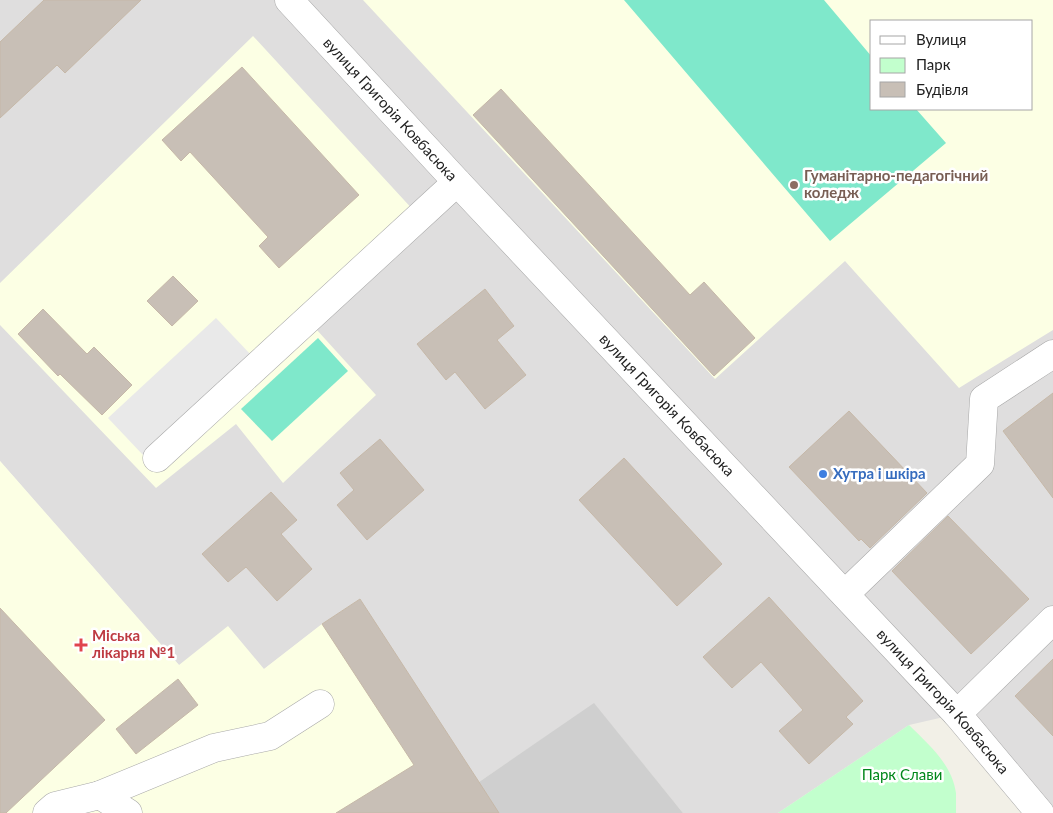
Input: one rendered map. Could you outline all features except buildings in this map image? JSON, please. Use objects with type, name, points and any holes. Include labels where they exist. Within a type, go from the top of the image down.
[{"type":"street","name":"вулиця Григорія Ковбасюка","points":[[289,0],[457,182],[957,714],[1040,813]]},
{"type":"street","points":[[157,458],[457,182]]},
{"type":"street","points":[[845,594],[980,464],[984,398],[1053,354]]},
{"type":"street","points":[[957,714],[1053,620]]},
{"type":"street","points":[[47,813],[54,806],[100,795],[214,748],[270,736],[320,704]]},
{"type":"street","points":[[100,795],[128,813]]},
{"type":"shaded area","points":[[0,0],[1053,0],[1053,813],[957,714],[909,725],[778,813],[683,813],[594,704],[479,782],[360,600],[322,624],[264,669],[179,665],[0,461]]},
{"type":"shaded area","name":"Гуманітарно-педагогічний коледж","points":[[363,0],[1053,0],[1053,330],[959,388],[845,261],[715,379]]},
{"type":"shaded area","points":[[253,36],[427,225],[316,329],[376,395],[283,483],[236,424],[156,488],[0,325],[0,283]]},
{"type":"shaded area","points":[[216,318],[251,355],[143,455],[108,418]]},
{"type":"shaded area","name":"Міська лікарня №1","points":[[0,461],[179,665],[228,626],[264,669],[322,624],[360,599],[479,813],[0,813]]},
{"type":"shaded area","points":[[594,703],[683,813],[479,813],[479,782]]},
{"type":"green space","points":[[624,0],[824,0],[870,55],[870,110],[917,110],[946,143],[830,241]]},
{"type":"green space","points":[[318,338],[348,371],[272,441],[241,409]]},
{"type":"green space","name":"Парк Слави","points":[[909,725],[938,755],[950,773],[956,793],[956,813],[778,813]]},
{"type":"place","name":"Гуманітарно-педагогічний коледж","points":[[794,185]]},
{"type":"place","name":"Хутра і шкіра","points":[[823,474]]},
{"type":"place","name":"Міська лікарня №1","points":[[81,645]]}]
